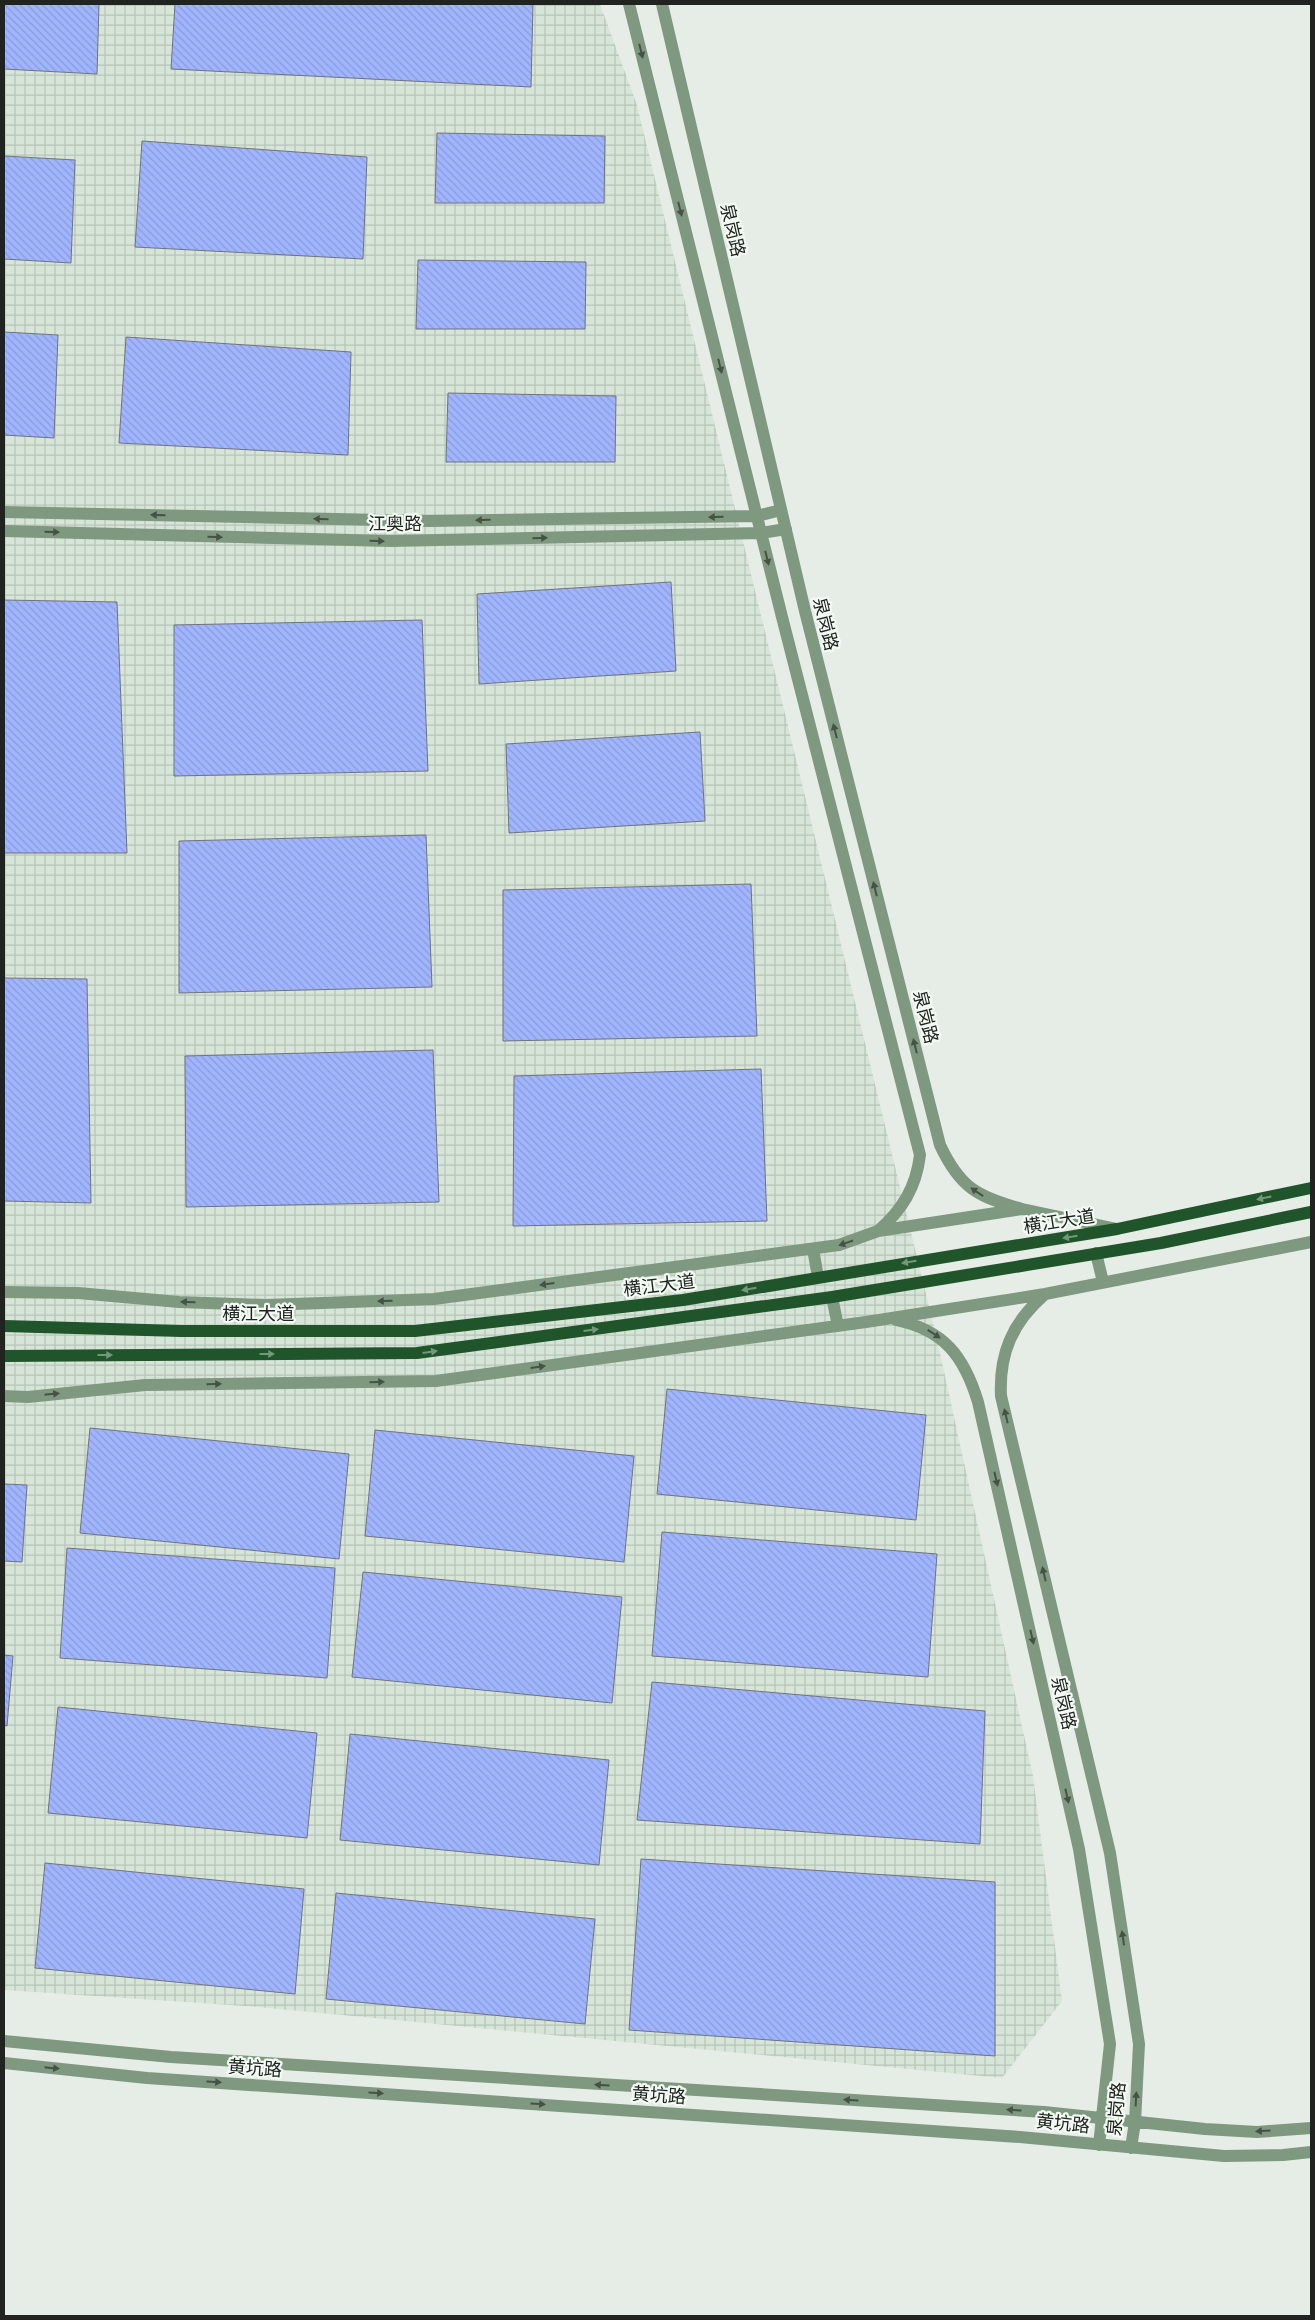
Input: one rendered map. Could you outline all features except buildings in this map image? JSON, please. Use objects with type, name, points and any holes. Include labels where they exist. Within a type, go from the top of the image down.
[{"type":"main road","name":"横江大道","points":[[4,1326],[181,1330],[415,1331],[683,1300],[1117,1229],[1311,1188]]},
{"type":"main road","name":"横江大道","points":[[4,1356],[418,1353],[832,1297],[1161,1243],[1311,1212]]},
{"type":"street","points":[[629,4],[761,533],[919,1150],[918,1171],[906,1201],[897,1215],[878,1231]]},
{"type":"street","name":"泉岗路","points":[[662,4],[781,510],[940,1145],[949,1165],[972,1190],[989,1200],[1117,1229]]},
{"type":"street","name":"江奥路","points":[[4,512],[429,521],[757,516],[781,510]]},
{"type":"street","name":"江奥路","points":[[4,531],[390,541],[761,533],[786,529]]},
{"type":"street","points":[[919,1150],[940,1145]]},
{"type":"street","points":[[4,1292],[78,1293],[179,1302],[266,1305],[434,1299],[839,1245],[878,1231],[1022,1208]]},
{"type":"street","points":[[4,1396],[28,1397],[145,1385],[436,1381],[838,1326],[1045,1294],[1311,1242]]},
{"type":"street","points":[[813,1248],[818,1277]]},
{"type":"street","points":[[1096,1253],[1103,1282]]},
{"type":"street","name":"泉岗路","points":[[1045,1294],[1028,1309],[1008,1341],[1002,1366],[1002,1396],[1110,1853],[1139,2044],[1135,2122],[1131,2148]]},
{"type":"street","points":[[832,1297],[838,1326]]},
{"type":"street","name":"泉岗路","points":[[888,1318],[916,1324],[936,1335],[953,1349],[972,1381],[978,1402],[1079,1849],[1110,2044],[1099,2144]]},
{"type":"street","points":[[978,1402],[1002,1396]]},
{"type":"street","name":"黄坑路","points":[[4,2041],[171,2057],[1044,2112],[1257,2132],[1311,2128]]},
{"type":"street","name":"黄坑路","points":[[4,2063],[147,2078],[1010,2136],[1224,2156],[1284,2155],[1311,2152]]},
{"type":"shaded area","points":[[4,4],[600,4],[637,105],[936,1335],[1033,1776],[1062,2001],[1002,2078],[258,2007],[4,1990]]}]
